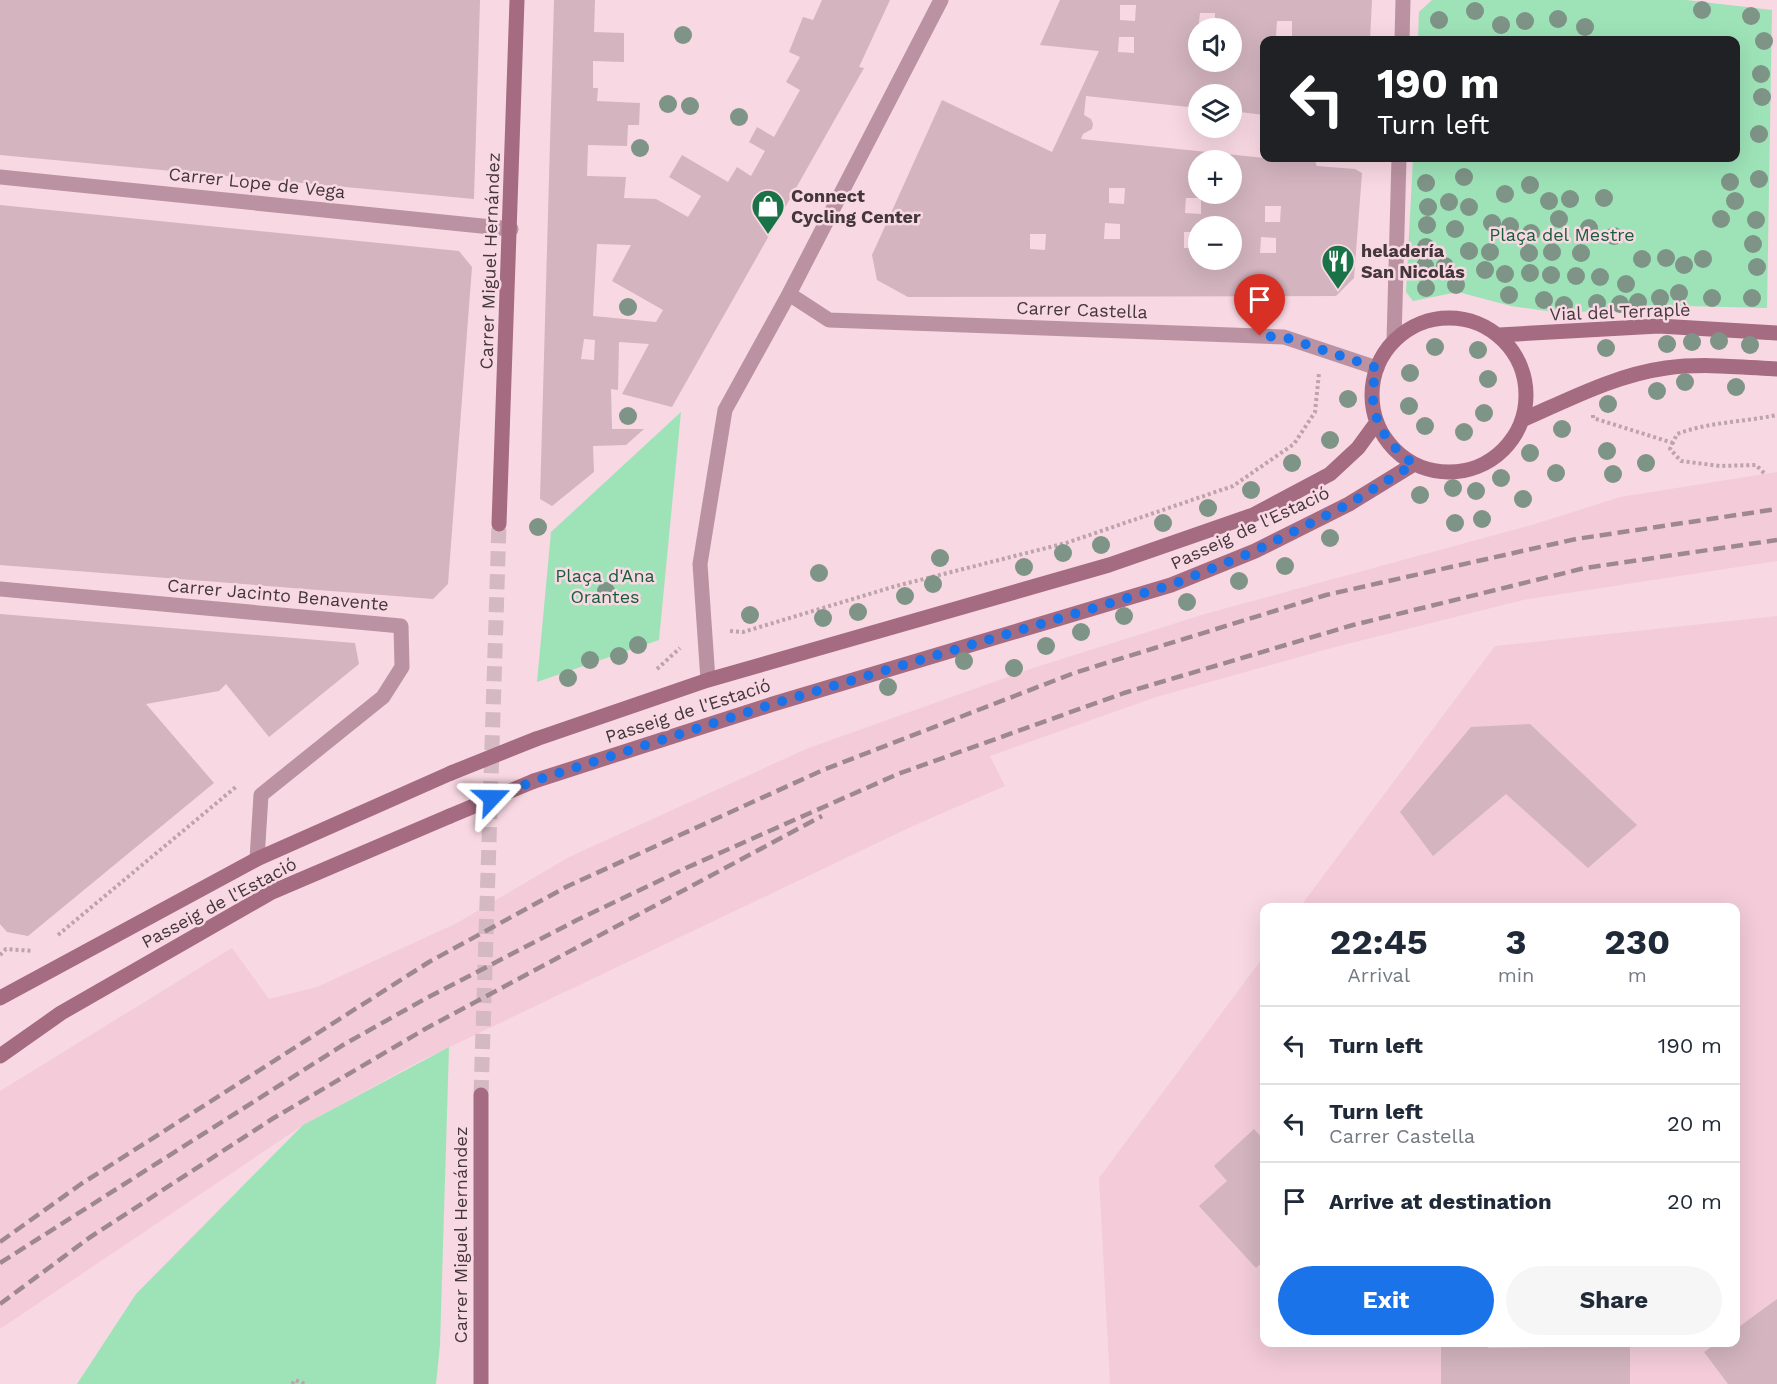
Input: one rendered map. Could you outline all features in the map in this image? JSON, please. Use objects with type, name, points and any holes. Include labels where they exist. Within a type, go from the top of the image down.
[{"type":"main road","name":"Carrer Miguel Hernández","points":[[499,524],[511,229],[517,0]]},
{"type":"main road","points":[[1446,317],[1465,319],[1499,335],[1512,349],[1526,384],[1526,402],[1522,420],[1512,440],[1496,456],[1478,467],[1446,471],[1414,464],[1398,453],[1386,439],[1377,422],[1372,395],[1377,368],[1394,341],[1409,328],[1446,317]]},
{"type":"main road","name":"Vial del Terraplè","points":[[1499,335],[1659,326],[1777,333]]},
{"type":"main road","points":[[1522,420],[1593,388],[1664,368],[1698,365],[1777,369]]},
{"type":"main road","name":"Passeig de l'Estació","points":[[0,998],[256,859],[451,773],[536,739],[708,680],[1109,565],[1253,515],[1330,474],[1358,448],[1377,422]]},
{"type":"main road","name":"Passeig de l'Estació","points":[[0,1056],[61,1013],[272,892],[450,816],[534,781],[773,704],[1171,585],[1266,546],[1349,504],[1414,464]]},
{"type":"main road","name":"Carrer Miguel Hernández","points":[[480,1381],[481,1095]]},
{"type":"street","points":[[708,680],[700,564],[725,410],[789,294],[940,0]]},
{"type":"street","points":[[1402,36],[1403,0]]},
{"type":"street","points":[[1394,341],[1399,162]]},
{"type":"street","name":"Carrer Lope de Vega","points":[[0,177],[511,229]]},
{"type":"street","name":"Carrer Castella","points":[[789,294],[829,320],[1284,337],[1377,368]]},
{"type":"street","name":"Carrer Jacinto Benavente","points":[[0,589],[401,626],[402,667],[383,698],[261,795],[256,859]]},
{"type":"path","points":[[1764,474],[1756,465],[1720,466],[1681,461],[1670,449],[1677,434],[1698,426],[1743,422],[1777,415]]},
{"type":"path","points":[[292,1384],[295,1380],[304,1384]]},
{"type":"shaded area","points":[[1777,472],[1777,561],[1523,600],[1335,647],[1156,697],[990,756],[1005,786],[915,825],[418,1062],[303,1125],[0,1329],[0,1091],[232,948],[269,999],[317,987],[457,923],[569,857],[806,749],[1033,668],[1205,614],[1535,524],[1620,497]]},
{"type":"shaded area","points":[[1777,616],[1777,1384],[1110,1384],[1099,1178],[1260,961],[1260,1347],[1740,1347],[1740,903],[1303,903],[1495,646]]},
{"type":"green space","name":"Plaça del Mestre","points":[[1432,0],[1686,0],[1772,10],[1767,308],[1684,306],[1560,313],[1511,306],[1458,292],[1413,301],[1406,292],[1413,162],[1740,162],[1740,36],[1418,36],[1419,12]]},
{"type":"green space","name":"Plaça d'Ana Orantes","points":[[681,412],[659,640],[537,682],[551,532]]},
{"type":"green space","points":[[449,1047],[440,1345],[436,1384],[77,1384],[136,1294],[303,1125]]},
{"type":"building","points":[[0,0],[480,0],[474,199],[0,155]]},
{"type":"building","points":[[554,0],[595,0],[594,32],[624,33],[624,62],[593,61],[593,88],[598,88],[597,101],[640,103],[639,125],[628,125],[627,146],[588,145],[587,176],[626,177],[624,198],[656,199],[688,217],[701,196],[669,177],[682,155],[728,182],[737,167],[751,176],[765,151],[749,142],[757,127],[774,137],[800,90],[786,82],[800,57],[789,52],[803,17],[813,20],[822,0],[890,0],[859,67],[864,68],[672,407],[622,394],[649,344],[619,342],[618,390],[611,389],[612,429],[644,429],[626,445],[593,446],[594,472],[552,506],[540,499]],"holes":[[[597,244],[631,245],[612,281],[663,310],[656,322],[593,316]],[[584,339],[595,340],[594,360],[581,359]]]},
{"type":"building","points":[[1060,0],[1372,0],[1370,36],[1292,36],[1292,21],[1277,21],[1276,36],[1260,36],[1260,114],[1242,112],[1242,84],[1188,84],[1188,107],[1086,96],[1084,115],[1091,119],[1093,124],[1092,129],[1083,134],[1081,139],[1188,150],[1188,198],[1186,198],[1185,213],[1201,214],[1201,204],[1242,204],[1242,156],[1260,158],[1260,162],[1315,162],[1317,166],[1355,169],[1362,173],[1354,278],[1336,296],[908,297],[877,280],[872,255],[942,100],[1052,152],[1099,51],[1040,45]],"holes":[[[1120,5],[1136,5],[1135,21],[1120,20]],[[1119,37],[1134,37],[1134,53],[1118,52]],[[1109,188],[1125,188],[1124,204],[1109,203]],[[1265,206],[1281,206],[1280,222],[1265,222]],[[1105,223],[1120,224],[1120,239],[1104,239]],[[1030,234],[1046,234],[1045,250],[1030,249]],[[1261,237],[1276,238],[1276,253],[1260,253]]]},
{"type":"building","points":[[0,205],[459,251],[472,267],[448,584],[433,599],[0,565]]},
{"type":"building","points":[[0,614],[355,643],[359,664],[269,737],[226,684],[219,691],[146,704],[214,783],[28,936],[7,932],[0,924]]},
{"type":"building","points":[[1530,724],[1637,825],[1588,868],[1506,794],[1433,856],[1400,812],[1471,727]]},
{"type":"building","points":[[1254,1129],[1260,1136],[1260,1264],[1256,1268],[1199,1206],[1227,1181],[1214,1166]]},
{"type":"building","points":[[1777,1299],[1777,1384],[1728,1384],[1704,1352],[1711,1347],[1740,1347],[1740,1326]]},
{"type":"building","points":[[1441,1347],[1630,1347],[1630,1384],[1441,1384]]},
{"type":"tunnel","points":[[481,1095],[499,524]]},
{"type":"railway","points":[[0,1242],[81,1184],[429,962],[568,886],[823,770],[1074,673],[1326,595],[1576,539],[1777,509]]},
{"type":"railway","points":[[0,1263],[343,1045],[423,1000],[577,920],[686,868],[898,774],[1124,693],[1353,625],[1585,568],[1777,540]]},
{"type":"railway","points":[[0,1304],[89,1238],[272,1119],[425,1029],[822,816]]},
{"type":"place","name":"Connect Cycling Center","points":[[768,235]]},
{"type":"place","name":"heladería San Nicolás","points":[[1338,290]]},
{"type":"route","points":[[492,798],[534,781],[773,704],[935,658],[1171,585],[1255,551],[1349,504],[1414,464],[1398,453],[1386,439],[1377,422],[1372,395],[1377,368],[1284,337],[1260,336]]}]
